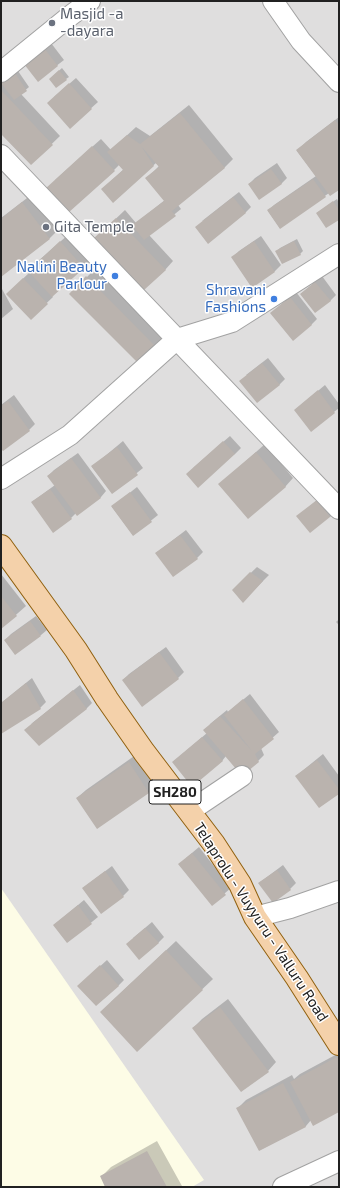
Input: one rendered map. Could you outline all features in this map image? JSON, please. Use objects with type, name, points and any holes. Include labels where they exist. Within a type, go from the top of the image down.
[{"type":"main road","name":"Telaprolu - Vuyyuru - Valluru Road","points":[[1,546],[76,650],[107,699],[144,752],[214,844],[240,884],[255,916],[339,1044]]},
{"type":"street","points":[[1,72],[90,1]]},
{"type":"street","points":[[273,1],[301,41],[339,82]]},
{"type":"street","points":[[1,155],[339,509]]},
{"type":"street","points":[[1,479],[70,435],[177,339],[232,322],[339,254]]},
{"type":"street","points":[[190,811],[242,776]]},
{"type":"street","points":[[255,916],[290,908],[339,892]]},
{"type":"street","points":[[282,1187],[339,1161]]},
{"type":"shaded area","points":[[1,1],[339,1],[339,1187],[1,1187]]},
{"type":"shaded area","points":[[1,888],[204,1180],[192,1187],[1,1187]]},
{"type":"building","points":[[44,48],[58,66],[38,82],[24,64]]},
{"type":"building","points":[[59,70],[67,80],[56,88],[49,79]]},
{"type":"building","points":[[15,73],[27,91],[14,100],[1,83]]},
{"type":"building","points":[[69,83],[92,109],[70,129],[47,103]]},
{"type":"building","points":[[1,90],[53,145],[31,165],[1,134]]},
{"type":"building","points":[[180,113],[225,168],[172,211],[169,208],[176,216],[144,240],[132,225],[164,201],[145,178],[159,167],[141,146],[154,166],[113,203],[101,189],[123,170],[107,152],[127,135],[140,144]]},
{"type":"building","points":[[335,120],[339,125],[339,190],[330,196],[296,150]]},
{"type":"building","points":[[92,146],[115,171],[68,213],[45,189]]},
{"type":"building","points":[[271,169],[282,184],[259,200],[248,184]]},
{"type":"building","points":[[313,179],[326,197],[280,229],[267,210]]},
{"type":"building","points":[[233,197],[246,213],[208,244],[195,227]]},
{"type":"building","points":[[333,201],[339,210],[339,220],[326,228],[316,213]]},
{"type":"building","points":[[22,202],[50,239],[1,277],[1,219]]},
{"type":"building","points":[[116,218],[166,270],[144,290],[94,238]]},
{"type":"building","points":[[60,241],[84,268],[52,297],[28,271]]},
{"type":"building","points":[[254,241],[275,272],[252,288],[231,257]]},
{"type":"building","points":[[294,241],[301,255],[282,264],[275,251]]},
{"type":"building","points":[[86,276],[156,347],[139,364],[69,294]]},
{"type":"building","points":[[23,278],[48,304],[31,320],[6,294]]},
{"type":"building","points":[[315,282],[331,301],[315,313],[300,294]]},
{"type":"building","points":[[290,297],[312,325],[293,341],[270,313]]},
{"type":"building","points":[[262,363],[280,385],[257,403],[239,381]]},
{"type":"building","points":[[318,390],[335,413],[311,432],[294,410]]},
{"type":"building","points":[[8,401],[30,431],[3,451],[1,449],[1,406]]},
{"type":"building","points":[[223,441],[235,454],[198,488],[186,474]]},
{"type":"building","points":[[117,447],[138,475],[112,494],[91,466]]},
{"type":"building","points":[[256,452],[286,487],[248,519],[218,484]]},
{"type":"building","points":[[71,458],[101,498],[77,516],[47,476]]},
{"type":"building","points":[[50,489],[72,519],[53,533],[31,502]]},
{"type":"building","points":[[130,492],[152,522],[133,536],[111,506]]},
{"type":"building","points":[[317,500],[330,517],[310,533],[296,516]]},
{"type":"building","points":[[180,535],[198,559],[173,577],[155,553]]},
{"type":"building","points":[[250,572],[263,581],[243,603],[232,590]]},
{"type":"building","points":[[1,596],[17,616],[1,629]]},
{"type":"building","points":[[30,621],[41,636],[15,655],[4,640]]},
{"type":"building","points":[[159,652],[179,679],[142,707],[122,680]]},
{"type":"building","points":[[26,683],[41,709],[1,734],[1,703]]},
{"type":"building","points":[[73,690],[87,709],[39,746],[24,730]]},
{"type":"building","points":[[243,699],[274,739],[255,754],[259,762],[242,776],[203,730],[220,716],[252,751],[224,715]]},
{"type":"building","points":[[202,737],[223,761],[192,787],[172,762]]},
{"type":"building","points":[[317,760],[339,789],[339,794],[319,808],[295,776]]},
{"type":"building","points":[[129,762],[149,793],[97,829],[76,798]]},
{"type":"building","points":[[192,853],[226,895],[212,906],[178,864]]},
{"type":"building","points":[[277,870],[291,890],[273,903],[258,883]]},
{"type":"building","points":[[105,871],[124,897],[101,914],[82,888]]},
{"type":"building","points":[[78,905],[92,924],[67,943],[53,925]]},
{"type":"building","points":[[145,928],[159,943],[139,960],[126,944]]},
{"type":"building","points":[[166,950],[203,990],[137,1052],[100,1012]]},
{"type":"building","points":[[100,965],[119,986],[96,1006],[77,986]]},
{"type":"building","points":[[220,1007],[269,1072],[241,1092],[192,1028]]},
{"type":"building","points":[[337,1057],[339,1060],[339,1112],[313,1126],[290,1082]]},
{"type":"building","points":[[283,1083],[306,1127],[259,1151],[236,1108]]},
{"type":"building","points":[[147,1151],[167,1187],[105,1187],[100,1176]]},
{"type":"place","name":"Masjid -a -dayara","points":[[52,23]]},
{"type":"place","name":"Gita Temple","points":[[46,227]]},
{"type":"place","name":"Nalini Beauty Parlour","points":[[115,276]]},
{"type":"place","name":"Shravani Fashions","points":[[274,299]]}]
